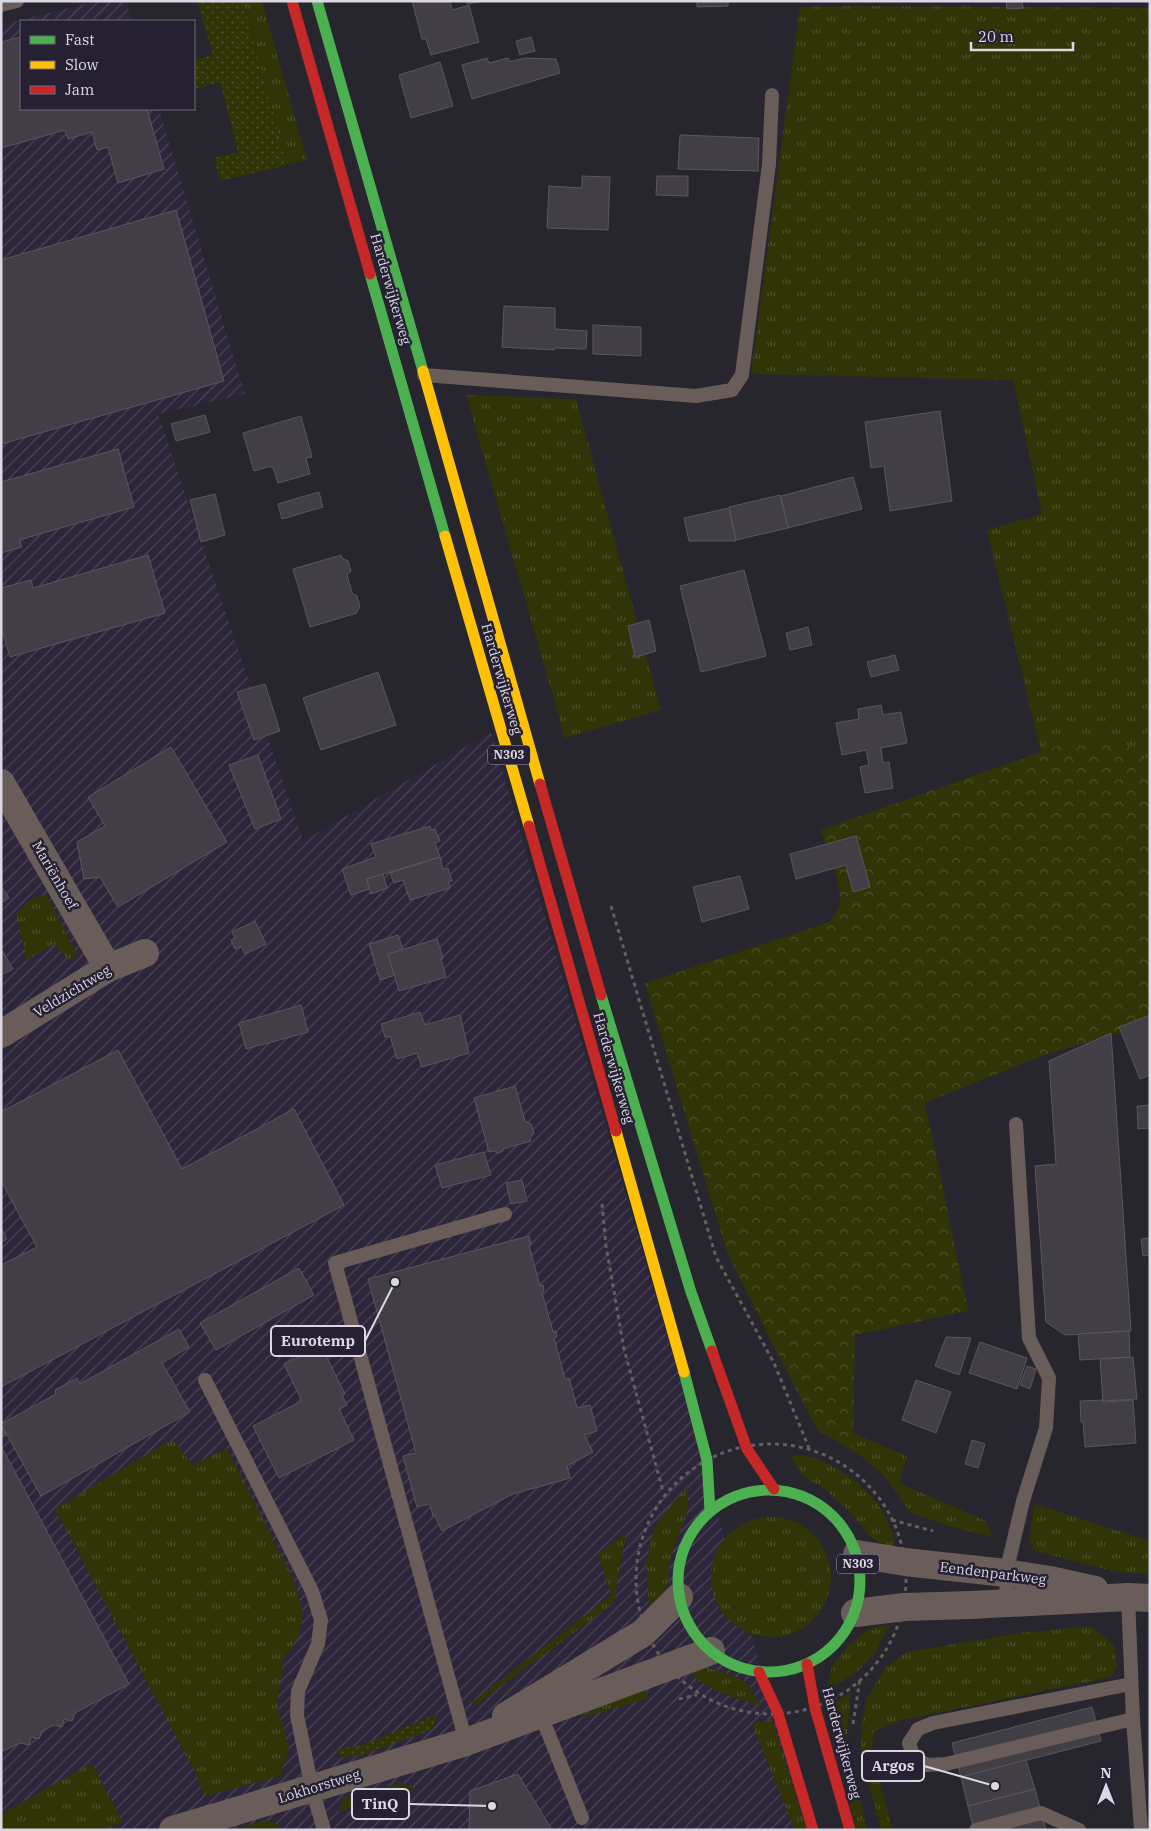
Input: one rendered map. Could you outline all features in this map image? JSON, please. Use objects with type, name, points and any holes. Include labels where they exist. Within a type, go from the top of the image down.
[{"type":"main road","name":"Harderwijkerweg","points":[[292,1],[676,1340],[707,1460],[710,1511]]},
{"type":"main road","name":"Harderwijkerweg","points":[[317,1],[620,1063],[691,1292],[747,1449],[774,1489]]},
{"type":"main road","name":"N303","points":[[774,1489],[801,1495],[826,1508],[845,1529],[857,1554],[861,1584],[855,1613],[844,1634],[828,1651],[807,1664],[784,1671],[759,1672],[734,1665],[711,1651],[690,1627],[679,1597],[679,1566],[689,1536],[710,1511],[739,1494],[774,1489]]},
{"type":"main road","name":"Harderwijkerweg","points":[[807,1664],[815,1708],[850,1830]]},
{"type":"main road","points":[[759,1672],[778,1713],[813,1830]]},
{"type":"street","name":"Mariënhoef","points":[[1,783],[108,968]]},
{"type":"street","name":"Veldzichtweg","points":[[1,1034],[108,968],[145,953]]},
{"type":"street","name":"Eendenparkweg","points":[[857,1554],[905,1562],[1006,1572],[1139,1598]]},
{"type":"street","name":"Lokhorstweg","points":[[173,1830],[466,1742],[536,1707],[644,1633],[679,1597]]},
{"type":"street","name":"Eendenparkweg","points":[[855,1613],[904,1607],[1139,1598]]},
{"type":"street","name":"Lokhorstweg","points":[[536,1707],[667,1668],[711,1651]]},
{"type":"lane","points":[[1,5],[18,1]]},
{"type":"lane","points":[[424,376],[696,396],[732,390],[742,376],[769,164],[772,95]]},
{"type":"lane","points":[[1007,1603],[1006,1572],[1023,1501],[1046,1428],[1049,1378],[1029,1338],[1016,1124]]},
{"type":"lane","points":[[466,1742],[335,1263],[505,1214]]},
{"type":"lane","points":[[205,1380],[312,1591],[321,1620],[318,1644],[298,1691],[297,1715],[312,1789],[324,1830]]},
{"type":"lane","points":[[1139,1598],[1131,1684],[1141,1830]]},
{"type":"lane","points":[[1131,1684],[933,1723],[918,1729],[909,1743],[914,1758],[927,1766],[946,1764],[1133,1719]]},
{"type":"lane","points":[[536,1707],[582,1818]]},
{"type":"lane","points":[[976,1830],[1041,1813],[1079,1830]]},
{"type":"path","points":[[610,904],[716,1257],[774,1363],[809,1448]]},
{"type":"path","points":[[663,1491],[639,1542],[636,1589],[644,1633],[654,1651],[667,1668],[697,1694],[725,1704],[744,1715],[815,1708],[860,1679],[883,1655],[891,1642],[904,1607],[905,1562],[890,1512],[859,1472],[836,1458],[809,1448],[776,1446]]},
{"type":"shaded area","points":[[96,1],[126,1],[132,20],[21,20]]},
{"type":"shaded area","points":[[20,20],[20,110],[159,110],[245,394],[158,414],[303,841],[491,732],[684,1393],[806,1830],[1,1830],[1,25]]},
{"type":"green space","points":[[197,1],[243,1],[287,165],[220,181],[214,158],[238,152],[220,82],[195,89],[195,60],[213,55]]},
{"type":"green space","points":[[243,1],[262,1],[307,160],[287,165]]},
{"type":"green space","points":[[800,7],[1150,8],[1150,770],[1139,752],[1122,742],[1099,738],[1069,742],[1041,752],[987,530],[1042,514],[1013,380],[751,374]]},
{"type":"green space","points":[[466,395],[576,399],[661,710],[565,738]]},
{"type":"green space","points":[[1099,738],[1122,742],[1139,752],[1150,770],[1150,1024],[1044,1055],[924,1103],[968,1311],[855,1335],[853,1451],[818,1431],[727,1252],[645,983],[829,922],[838,909],[840,892],[835,870],[820,830],[1069,742]]},
{"type":"green space","points":[[46,894],[77,954],[69,961],[54,944],[27,960],[16,914],[33,898]]},
{"type":"green space","points":[[853,1433],[907,1456],[899,1483],[986,1521],[993,1537],[951,1527],[911,1513],[885,1477],[853,1451]]},
{"type":"green space","points":[[169,1441],[174,1441],[193,1465],[227,1448],[295,1582],[303,1615],[298,1638],[284,1658],[277,1704],[289,1749],[280,1776],[205,1796],[194,1770],[55,1509]]},
{"type":"green space","points":[[790,1456],[806,1456],[825,1462],[846,1475],[866,1491],[879,1506],[890,1528],[895,1542],[890,1549],[869,1536],[853,1515],[825,1489],[803,1476]]},
{"type":"green space","points":[[688,1487],[688,1511],[669,1561],[668,1583],[660,1598],[649,1607],[646,1562],[654,1529],[672,1503]]},
{"type":"green space","points":[[1034,1504],[1150,1541],[1150,1575],[1112,1571],[1035,1551],[1029,1542]]},
{"type":"green space","points":[[771,1517],[794,1521],[814,1534],[827,1554],[831,1577],[827,1600],[814,1620],[794,1633],[771,1637],[748,1633],[728,1620],[715,1600],[711,1577],[715,1554],[728,1534],[748,1521]]},
{"type":"green space","points":[[626,1533],[614,1603],[477,1704],[471,1703],[611,1595],[598,1554]]},
{"type":"green space","points":[[889,1625],[876,1652],[859,1670],[827,1691],[832,1666],[849,1645],[871,1628]]},
{"type":"green space","points":[[1091,1626],[1114,1645],[1117,1666],[1111,1677],[902,1720],[874,1731],[871,1750],[893,1830],[881,1830],[861,1755],[861,1727],[867,1698],[885,1668],[906,1652],[1020,1633]]},
{"type":"green space","points":[[707,1668],[730,1674],[747,1683],[761,1705],[721,1693],[703,1683],[686,1670]]},
{"type":"green space","points":[[642,1685],[649,1698],[575,1720]]},
{"type":"green space","points":[[851,1692],[846,1743],[867,1830],[856,1830],[828,1708]]},
{"type":"green space","points":[[437,1714],[433,1729],[360,1756],[342,1757],[335,1750],[362,1745]]},
{"type":"green space","points":[[772,1720],[807,1830],[795,1830],[754,1729],[754,1722]]},
{"type":"green space","points":[[92,1763],[123,1823],[99,1830],[1,1830],[1,1814]]},
{"type":"green space","points":[[402,1783],[417,1789],[338,1812],[344,1798]]},
{"type":"green space","points":[[266,1820],[281,1826],[267,1830],[233,1830]]},
{"type":"building","points":[[412,1],[450,1],[452,10],[469,5],[479,42],[431,55],[426,39],[422,39]]},
{"type":"building","points":[[467,1],[486,1],[467,4]]},
{"type":"building","points":[[697,1],[728,1],[728,6],[697,7]]},
{"type":"building","points":[[1006,1],[1022,1],[1023,8],[1007,9]]},
{"type":"building","points":[[20,37],[20,110],[147,110],[164,169],[118,183],[108,147],[97,150],[92,132],[68,139],[65,130],[1,148],[1,42]]},
{"type":"building","points":[[531,37],[535,51],[520,55],[516,41]]},
{"type":"building","points":[[487,58],[489,63],[508,58],[510,62],[524,58],[556,59],[560,73],[472,99],[462,65]]},
{"type":"building","points":[[440,62],[453,106],[411,118],[399,75]]},
{"type":"building","points":[[680,135],[759,138],[758,171],[678,169]]},
{"type":"building","points":[[582,176],[610,177],[608,230],[547,228],[549,186],[582,188]]},
{"type":"building","points":[[657,176],[688,176],[688,196],[656,195]]},
{"type":"building","points":[[176,210],[224,381],[1,444],[1,260]]},
{"type":"building","points":[[504,306],[555,308],[555,329],[587,331],[586,349],[554,348],[554,350],[502,347]]},
{"type":"building","points":[[593,325],[641,327],[641,356],[593,354]]},
{"type":"building","points":[[940,411],[952,501],[890,511],[884,466],[871,468],[865,422]]},
{"type":"building","points":[[205,415],[210,432],[176,441],[171,424]]},
{"type":"building","points":[[301,416],[312,457],[306,458],[310,474],[278,483],[271,466],[254,471],[243,433]]},
{"type":"building","points":[[118,449],[134,507],[19,540],[22,547],[1,553],[1,482]]},
{"type":"building","points":[[853,477],[862,509],[788,528],[781,496]]},
{"type":"building","points":[[319,492],[323,507],[282,519],[278,504]]},
{"type":"building","points":[[215,494],[225,535],[201,542],[190,500]]},
{"type":"building","points":[[780,495],[788,528],[736,540],[729,507]]},
{"type":"building","points":[[729,508],[736,541],[689,541],[684,518]]},
{"type":"building","points":[[148,555],[165,613],[10,657],[1,626],[1,588],[31,580],[33,588]]},
{"type":"building","points":[[341,555],[342,558],[348,561],[351,571],[347,575],[352,593],[357,596],[360,607],[357,613],[310,627],[293,569]]},
{"type":"building","points":[[744,570],[766,656],[701,672],[680,586]]},
{"type":"building","points":[[649,620],[656,651],[635,657],[628,626]]},
{"type":"building","points":[[808,627],[812,645],[790,650],[786,633]]},
{"type":"building","points":[[895,655],[899,670],[871,677],[867,662]]},
{"type":"building","points":[[378,672],[396,725],[321,750],[303,698]]},
{"type":"building","points":[[265,684],[280,731],[254,740],[237,692]]},
{"type":"building","points":[[881,705],[883,715],[901,712],[907,743],[881,748],[883,763],[889,762],[893,788],[865,793],[860,767],[869,765],[866,750],[842,755],[836,723],[859,719],[858,709]]},
{"type":"building","points":[[171,747],[227,842],[118,907],[100,877],[84,879],[77,842],[105,826],[88,797]]},
{"type":"building","points":[[258,755],[281,819],[255,829],[229,765]]},
{"type":"building","points":[[430,826],[431,830],[435,829],[440,841],[435,843],[440,857],[367,879],[369,889],[351,895],[342,869],[376,857],[371,844]]},
{"type":"building","points":[[856,836],[870,887],[853,892],[846,865],[796,879],[790,854]]},
{"type":"building","points":[[440,857],[443,870],[448,868],[452,881],[448,882],[450,888],[410,900],[403,880],[394,883],[390,873]]},
{"type":"building","points":[[383,874],[387,888],[371,894],[367,879]]},
{"type":"building","points":[[740,876],[749,909],[702,922],[693,887]]},
{"type":"building","points":[[1,886],[9,898],[1,903]]},
{"type":"building","points":[[255,921],[266,944],[245,954],[241,946],[235,949],[231,940],[235,938],[232,932]]},
{"type":"building","points":[[398,935],[403,950],[388,954],[395,975],[380,980],[369,944]]},
{"type":"building","points":[[437,939],[446,977],[399,991],[388,954]]},
{"type":"building","points":[[1,949],[13,969],[1,975]]},
{"type":"building","points":[[301,1005],[308,1032],[246,1049],[239,1023]]},
{"type":"building","points":[[420,1012],[425,1025],[460,1015],[469,1053],[422,1067],[417,1053],[397,1059],[390,1036],[385,1037],[381,1024]]},
{"type":"building","points":[[1150,1015],[1150,1075],[1140,1079],[1119,1027]]},
{"type":"building","points":[[1111,1033],[1131,1331],[1065,1335],[1046,1322],[1035,1166],[1056,1164],[1049,1061]]},
{"type":"building","points":[[118,1050],[182,1169],[294,1109],[344,1205],[1,1387],[1,1265],[37,1247],[1,1181],[1,1112]]},
{"type":"building","points":[[515,1086],[525,1121],[531,1124],[534,1133],[530,1138],[531,1141],[503,1149],[503,1151],[498,1153],[494,1151],[489,1152],[474,1098]]},
{"type":"building","points":[[1150,1105],[1150,1128],[1138,1129],[1137,1106]]},
{"type":"building","points":[[484,1152],[491,1175],[442,1188],[435,1165]]},
{"type":"building","points":[[522,1180],[527,1201],[511,1204],[506,1183]]},
{"type":"building","points":[[1,1228],[7,1239],[1,1242]]},
{"type":"building","points":[[529,1236],[531,1244],[529,1245],[540,1286],[543,1285],[544,1291],[542,1292],[553,1332],[556,1331],[557,1337],[554,1338],[565,1379],[569,1378],[577,1408],[590,1405],[597,1431],[584,1435],[593,1452],[567,1466],[570,1478],[513,1494],[442,1531],[435,1516],[433,1516],[430,1504],[417,1507],[403,1456],[416,1453],[368,1279]]},
{"type":"building","points":[[1150,1238],[1150,1255],[1143,1256],[1141,1239]]},
{"type":"building","points":[[299,1268],[314,1295],[216,1350],[200,1323]]},
{"type":"building","points":[[179,1329],[189,1347],[162,1363],[190,1412],[41,1496],[1,1424],[56,1394],[55,1390],[77,1378],[80,1384]]},
{"type":"building","points":[[1129,1331],[1130,1357],[1080,1360],[1078,1334]]},
{"type":"building","points":[[946,1337],[971,1338],[959,1375],[935,1366]]},
{"type":"building","points":[[980,1342],[1027,1358],[1017,1389],[969,1373]]},
{"type":"building","points":[[321,1346],[345,1394],[342,1395],[347,1405],[339,1409],[354,1440],[279,1478],[253,1426],[302,1401],[284,1364]]},
{"type":"building","points":[[1133,1357],[1137,1399],[1103,1401],[1100,1359]]},
{"type":"building","points":[[1027,1366],[1036,1369],[1030,1389],[1020,1385]]},
{"type":"building","points":[[916,1380],[951,1392],[936,1433],[902,1420]]},
{"type":"building","points":[[1103,1400],[1103,1402],[1133,1400],[1136,1443],[1085,1447],[1080,1401]]},
{"type":"building","points":[[1,1426],[6,1435],[1,1438]]},
{"type":"building","points":[[972,1440],[985,1444],[978,1468],[965,1464]]},
{"type":"building","points":[[1,1446],[129,1684],[75,1713],[72,1721],[64,1719],[62,1727],[54,1725],[42,1731],[39,1739],[31,1737],[29,1745],[20,1743],[1,1752]]},
{"type":"building","points":[[1092,1707],[1101,1741],[961,1777],[952,1743]]},
{"type":"building","points":[[1026,1760],[1035,1789],[968,1806],[961,1777]]},
{"type":"building","points":[[518,1774],[552,1830],[469,1830],[470,1791]]},
{"type":"building","points":[[1035,1789],[1046,1830],[974,1830],[968,1806]]},
{"type":"traffic: fast","points":[[317,1],[423,371]]},
{"type":"traffic: fast","points":[[370,274],[445,536]]},
{"type":"traffic: fast","points":[[601,995],[691,1292],[712,1351]]},
{"type":"traffic: fast","points":[[684,1372],[707,1460],[710,1511]]},
{"type":"traffic: fast","points":[[778,1490],[804,1497],[820,1505],[839,1523],[853,1546],[860,1572],[860,1581],[860,1590],[853,1616],[845,1632],[827,1651],[820,1657],[795,1668],[778,1672],[760,1672],[734,1665],[718,1657],[693,1632],[685,1616],[680,1599],[678,1572],[685,1546],[693,1530],[718,1505],[734,1497],[751,1492],[778,1490]]},
{"type":"traffic: slow","points":[[423,371],[540,784]]},
{"type":"traffic: slow","points":[[445,536],[529,826]]},
{"type":"traffic: slow","points":[[616,1131],[684,1372]]},
{"type":"traffic: jam","points":[[292,1],[370,274]]},
{"type":"traffic: jam","points":[[540,784],[601,995]]},
{"type":"traffic: jam","points":[[529,826],[616,1131]]},
{"type":"traffic: jam","points":[[712,1351],[747,1449],[774,1489]]},
{"type":"traffic: jam","points":[[807,1664],[815,1708],[850,1830]]},
{"type":"traffic: jam","points":[[759,1672],[778,1713],[813,1830]]},
{"type":"place","name":"Eurotemp","points":[[395,1282]]},
{"type":"place","name":"Argos","points":[[995,1786]]},
{"type":"place","name":"TinQ","points":[[492,1806]]}]
